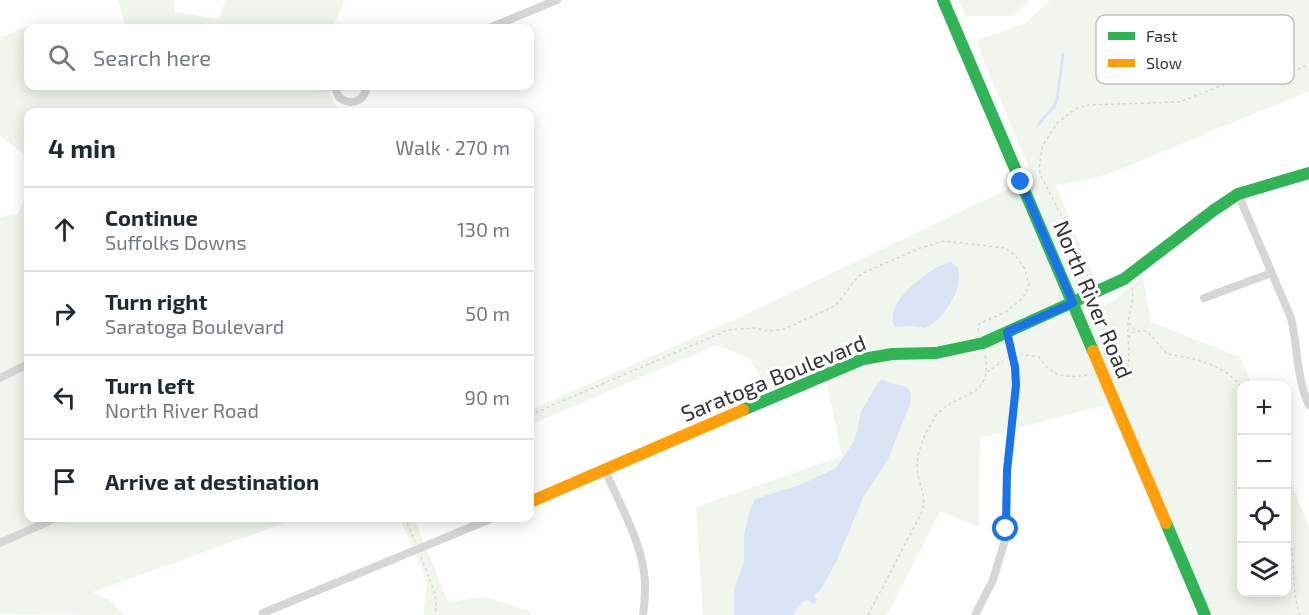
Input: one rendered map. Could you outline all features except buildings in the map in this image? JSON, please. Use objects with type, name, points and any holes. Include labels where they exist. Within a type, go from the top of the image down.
[{"type":"street","points":[[499,24],[557,0]]},
{"type":"street","name":"North River Road","points":[[943,0],[1205,615]]},
{"type":"street","points":[[336,90],[339,97],[349,102],[359,100],[364,96],[366,90]]},
{"type":"street","name":"Saratoga Boulevard","points":[[534,500],[863,359],[892,354],[958,350],[1007,332],[1127,276],[1238,194],[1309,173]]},
{"type":"street","points":[[1238,194],[1291,318],[1295,333],[1300,380],[1309,405]]},
{"type":"street","points":[[1204,298],[1271,273]]},
{"type":"street","points":[[975,615],[993,580],[1005,540],[1007,471],[1016,385],[1007,332]]},
{"type":"street","points":[[0,378],[24,366]]},
{"type":"street","points":[[605,470],[639,552],[645,588],[643,615]]},
{"type":"street","points":[[0,543],[47,522]]},
{"type":"street","points":[[263,613],[483,522]]},
{"type":"path","points":[[1294,70],[1309,65]]},
{"type":"path","points":[[1099,291],[1089,282],[1065,223],[1041,176],[1039,160],[1042,147],[1057,123],[1075,109],[1088,105],[1179,102],[1228,84]]},
{"type":"path","points":[[534,413],[721,333],[742,328],[768,331],[784,329],[831,308],[839,302],[854,280],[863,273],[920,248],[944,241],[1005,248],[1015,255],[1025,269],[1029,285],[1023,298],[1007,311],[980,324],[978,328],[983,342],[986,373]]},
{"type":"path","points":[[1121,370],[1128,366],[1128,321],[1133,304],[1132,290],[1127,276]]},
{"type":"path","points":[[1128,321],[1136,331]]},
{"type":"path","points":[[1129,338],[1131,333],[1136,331],[1148,332],[1167,354],[1192,357],[1225,372],[1237,381]]},
{"type":"path","points":[[868,615],[925,504],[917,466],[930,425],[938,414],[977,390],[986,373],[1012,355],[1039,357],[1050,370],[1063,377],[1090,375]]},
{"type":"path","points":[[407,522],[433,592],[436,603],[435,615]]},
{"type":"path","points":[[1290,543],[1296,601],[1300,615]]},
{"type":"shaded area","points":[[118,0],[174,0],[175,12],[219,19],[225,0],[344,0],[335,24],[125,24]]},
{"type":"shaded area","points":[[958,0],[1030,0],[1014,16],[966,16]]},
{"type":"shaded area","points":[[1050,0],[1309,0],[1309,91],[1114,172],[1081,182],[1055,185],[1095,279],[1083,304],[1085,316],[1113,301],[1143,277],[1151,322],[1240,357],[1250,381],[1237,381],[1237,597],[1291,597],[1291,482],[1309,527],[1309,615],[1211,615],[1120,401],[980,438],[979,527],[940,511],[887,615],[703,615],[696,507],[842,456],[824,369],[771,390],[748,358],[717,345],[534,423],[534,408],[736,319],[1033,177],[980,52],[978,40],[1026,23]]},
{"type":"shaded area","points":[[24,28],[24,90],[329,90],[337,108],[24,108],[24,154],[0,136],[0,38]]},
{"type":"shaded area","points":[[24,199],[24,522],[288,522],[93,592],[111,601],[125,615],[0,614],[0,217],[18,214]]},
{"type":"shaded area","points":[[402,522],[416,522],[448,602],[486,597],[531,612],[531,615],[423,615],[427,583]]},
{"type":"water","points":[[951,262],[958,268],[958,285],[951,302],[939,318],[925,328],[895,327],[892,318],[901,298],[932,270]]},
{"type":"water","points":[[883,380],[908,388],[911,394],[910,404],[888,459],[863,498],[837,560],[820,591],[813,595],[817,600],[814,604],[807,600],[803,602],[793,615],[734,615],[734,589],[744,562],[744,535],[755,499],[802,484],[836,468],[855,440],[861,412],[879,381]]},
{"type":"waterway","points":[[1038,125],[1057,100],[1063,54]]},
{"type":"traffic: fast","points":[[943,0],[1093,351]]},
{"type":"traffic: fast","points":[[743,410],[863,359],[892,354],[936,353],[983,343],[1124,279],[1238,194],[1309,173]]},
{"type":"traffic: fast","points":[[1166,523],[1205,615]]},
{"type":"traffic: slow","points":[[1093,351],[1166,523]]},
{"type":"traffic: slow","points":[[534,500],[743,410]]},
{"type":"route","points":[[1006,529],[1007,471],[1016,385],[1015,367],[1007,332],[1073,303],[1021,182]]}]
